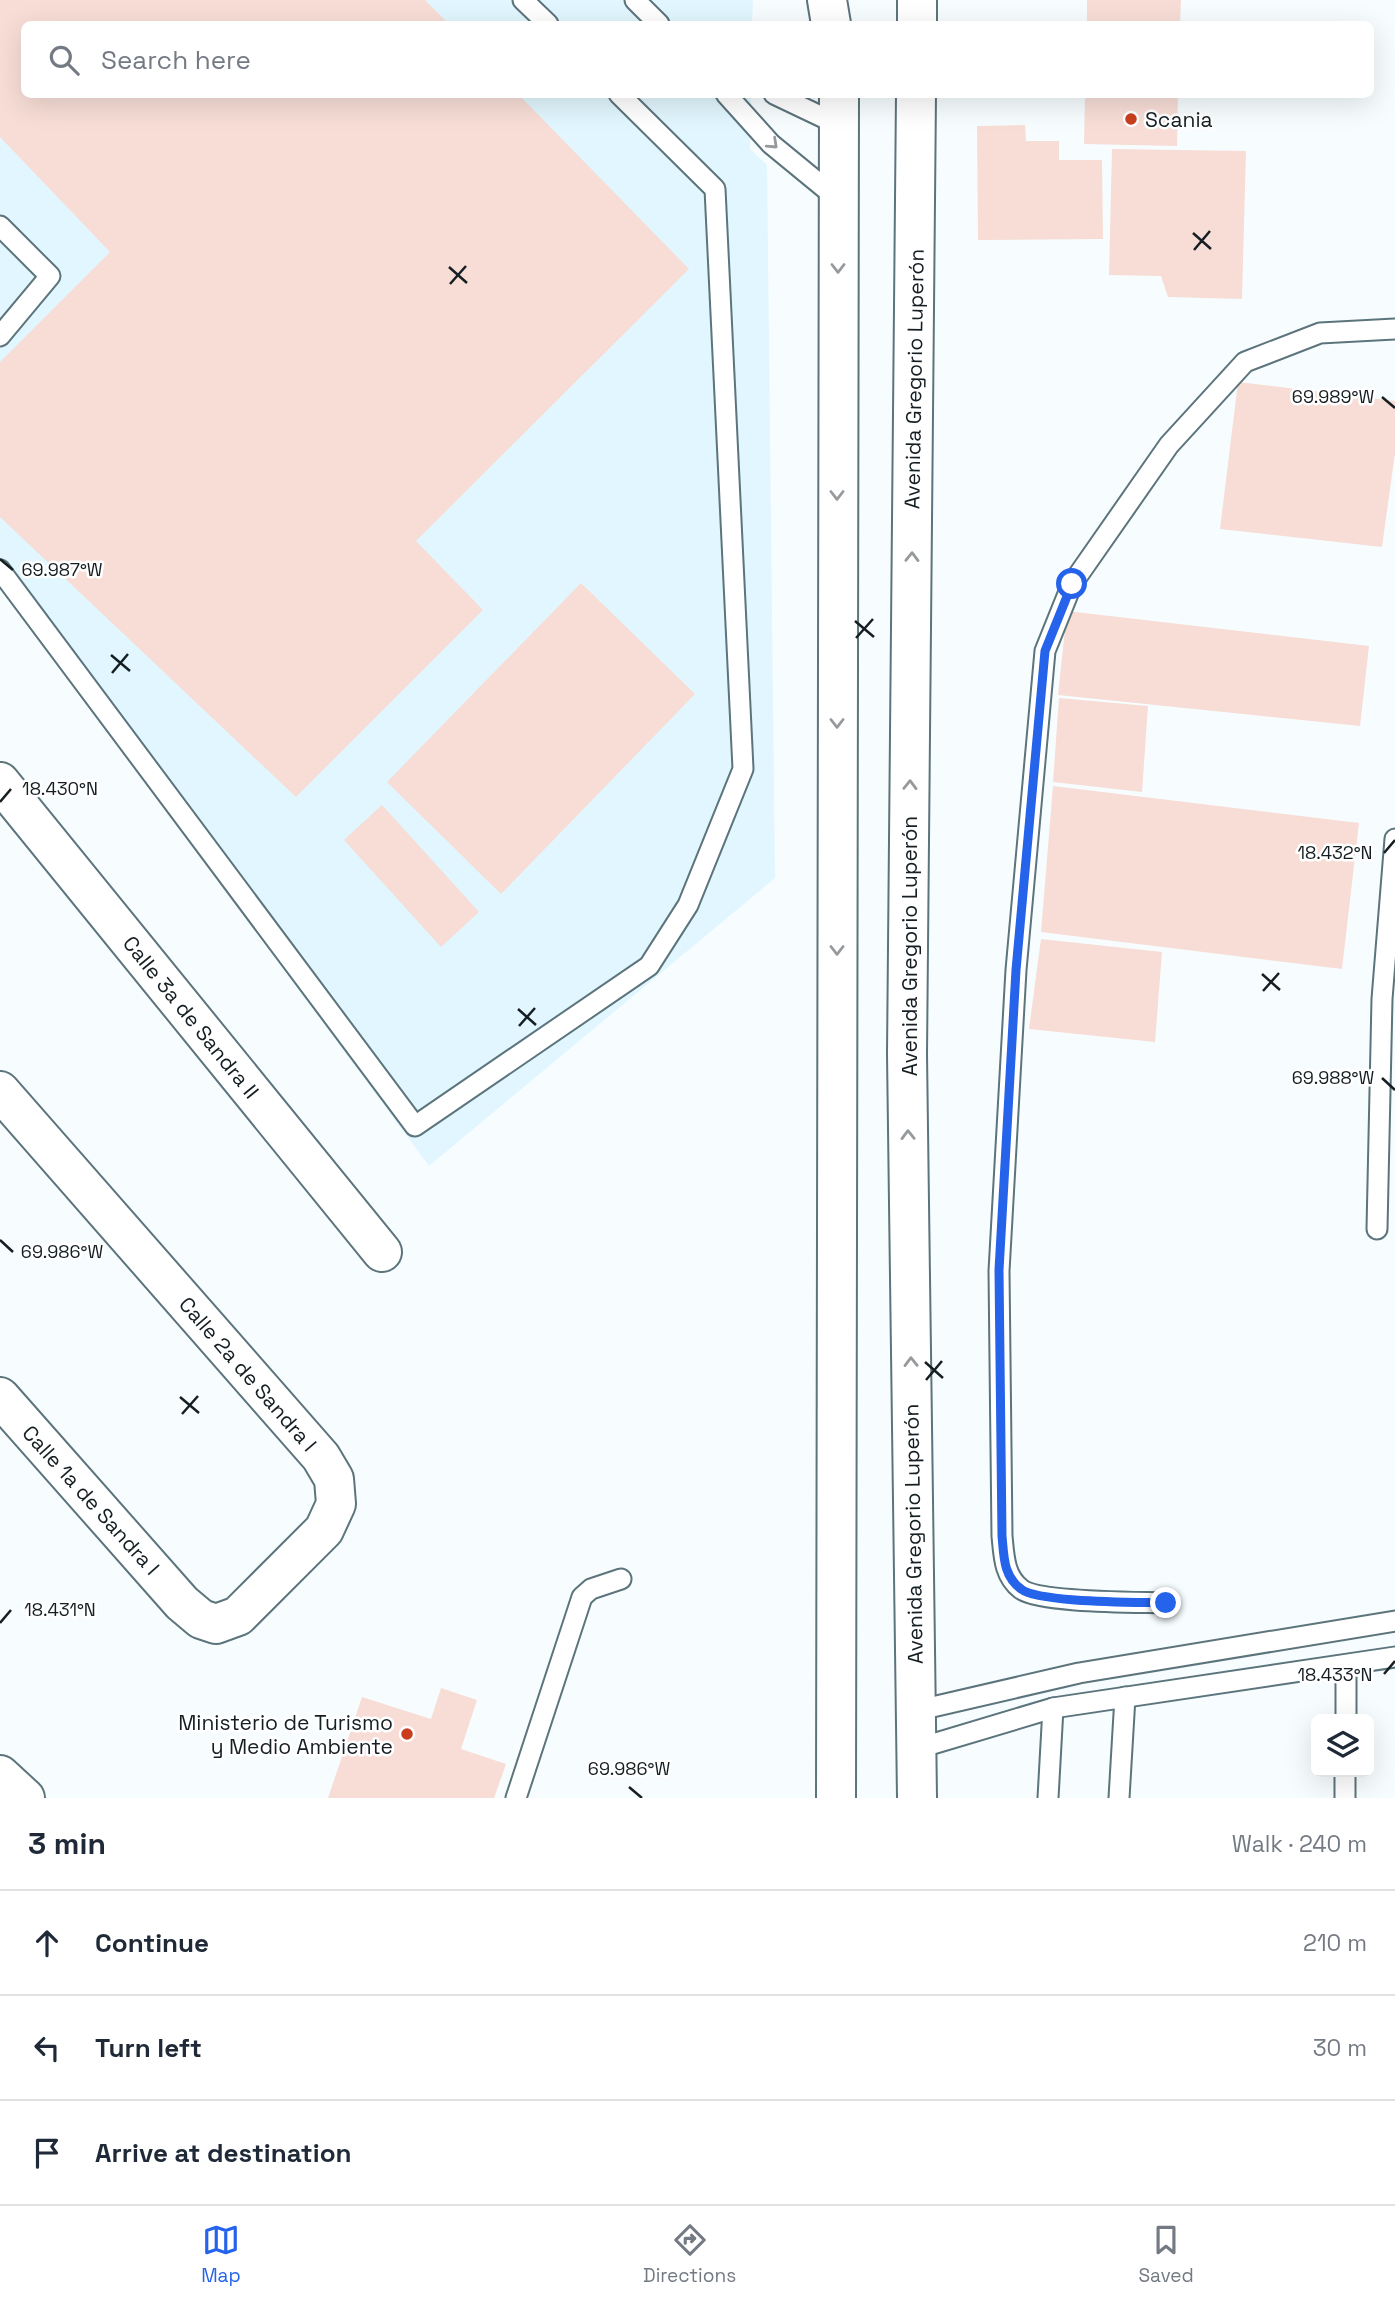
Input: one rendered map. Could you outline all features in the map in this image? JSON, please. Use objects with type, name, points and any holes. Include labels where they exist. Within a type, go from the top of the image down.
[{"type":"main road","points":[[827,0],[830,21]]},
{"type":"main road","points":[[841,21],[842,0]]},
{"type":"main road","points":[[917,0],[917,21]]},
{"type":"main road","name":"Avenida Gregorio Luperón","points":[[916,98],[907,1054],[917,1798]]},
{"type":"main road","points":[[836,1798],[839,110]]},
{"type":"main road","name":"Calle 3a de Sandra II","points":[[0,782],[382,1252]]},
{"type":"main road","name":"Calle 2a de Sandra I","points":[[0,1091],[321,1457],[334,1479],[336,1504],[324,1530],[238,1616],[216,1624],[201,1619],[182,1603]]},
{"type":"main road","name":"Calle 1a de Sandra I","points":[[0,1397],[182,1603]]},
{"type":"main road","points":[[0,1775],[25,1798]]},
{"type":"lane","points":[[523,0],[545,21]]},
{"type":"lane","points":[[635,0],[656,21]]},
{"type":"lane","points":[[0,570],[415,1126],[649,966],[688,905],[743,769],[715,189],[623,98]]},
{"type":"lane","points":[[730,98],[771,144],[838,199]]},
{"type":"lane","points":[[790,98],[839,110]]},
{"type":"lane","points":[[0,226],[50,276],[0,336]]},
{"type":"lane","points":[[1166,1603],[1058,1598],[1022,1591],[1005,1569],[1002,1536],[999,1270],[1016,970],[1045,651],[1079,573],[1169,445],[1245,362],[1320,333],[1395,329]]},
{"type":"lane","points":[[1377,1230],[1387,1131],[1388,1000],[1395,839]]},
{"type":"lane","points":[[516,1798],[582,1597],[591,1589],[621,1579]]},
{"type":"lane","points":[[915,1711],[1079,1673],[1395,1621]]},
{"type":"lane","points":[[916,1749],[1053,1707],[1395,1657]]},
{"type":"lane","points":[[1346,1665],[1346,1714]]},
{"type":"lane","points":[[1119,1798],[1125,1697]]},
{"type":"lane","points":[[1048,1798],[1053,1707]]},
{"type":"lane","points":[[1345,1777],[1345,1798]]},
{"type":"shaded area","points":[[0,0],[753,0],[752,21],[21,21],[21,98],[751,98],[750,149],[767,165],[775,878],[429,1166],[0,586]]},
{"type":"building","points":[[0,0],[425,0],[446,21],[21,21],[21,98],[522,98],[689,269],[416,541],[483,610],[296,797],[0,517],[0,362],[110,252],[0,137]]},
{"type":"building","points":[[1087,0],[1181,0],[1180,21],[1087,21]]},
{"type":"building","name":"Scania","points":[[1085,98],[1178,98],[1177,146],[1084,144]]},
{"type":"building","points":[[1025,125],[1026,141],[1059,141],[1059,160],[1102,160],[1103,239],[978,240],[977,126]]},
{"type":"building","points":[[1112,149],[1246,151],[1242,299],[1168,297],[1161,276],[1109,275]]},
{"type":"building","points":[[1238,382],[1395,401],[1395,453],[1382,547],[1220,529]]},
{"type":"building","points":[[581,583],[695,694],[501,894],[387,782]]},
{"type":"building","points":[[1067,611],[1369,646],[1360,726],[1058,695]]},
{"type":"building","points":[[1059,698],[1148,706],[1142,792],[1053,782]]},
{"type":"building","points":[[1053,786],[1359,823],[1342,969],[1041,932]]},
{"type":"building","points":[[382,805],[479,912],[441,947],[344,840]]},
{"type":"building","points":[[1041,939],[1162,952],[1155,1042],[1029,1029]]},
{"type":"building","name":"Ministerio de Turismo y Medio Ambiente","points":[[441,1688],[477,1700],[461,1749],[506,1764],[494,1798],[328,1798],[362,1697],[431,1719]]},
{"type":"place","name":"Scania","points":[[1131,119]]},
{"type":"place","name":"Ministerio de Turismo y Medio Ambiente","points":[[407,1734]]},
{"type":"route","points":[[1072,584],[1045,651],[1016,970],[999,1270],[1002,1536],[1005,1569],[1022,1591],[1058,1598],[1166,1603]]}]
